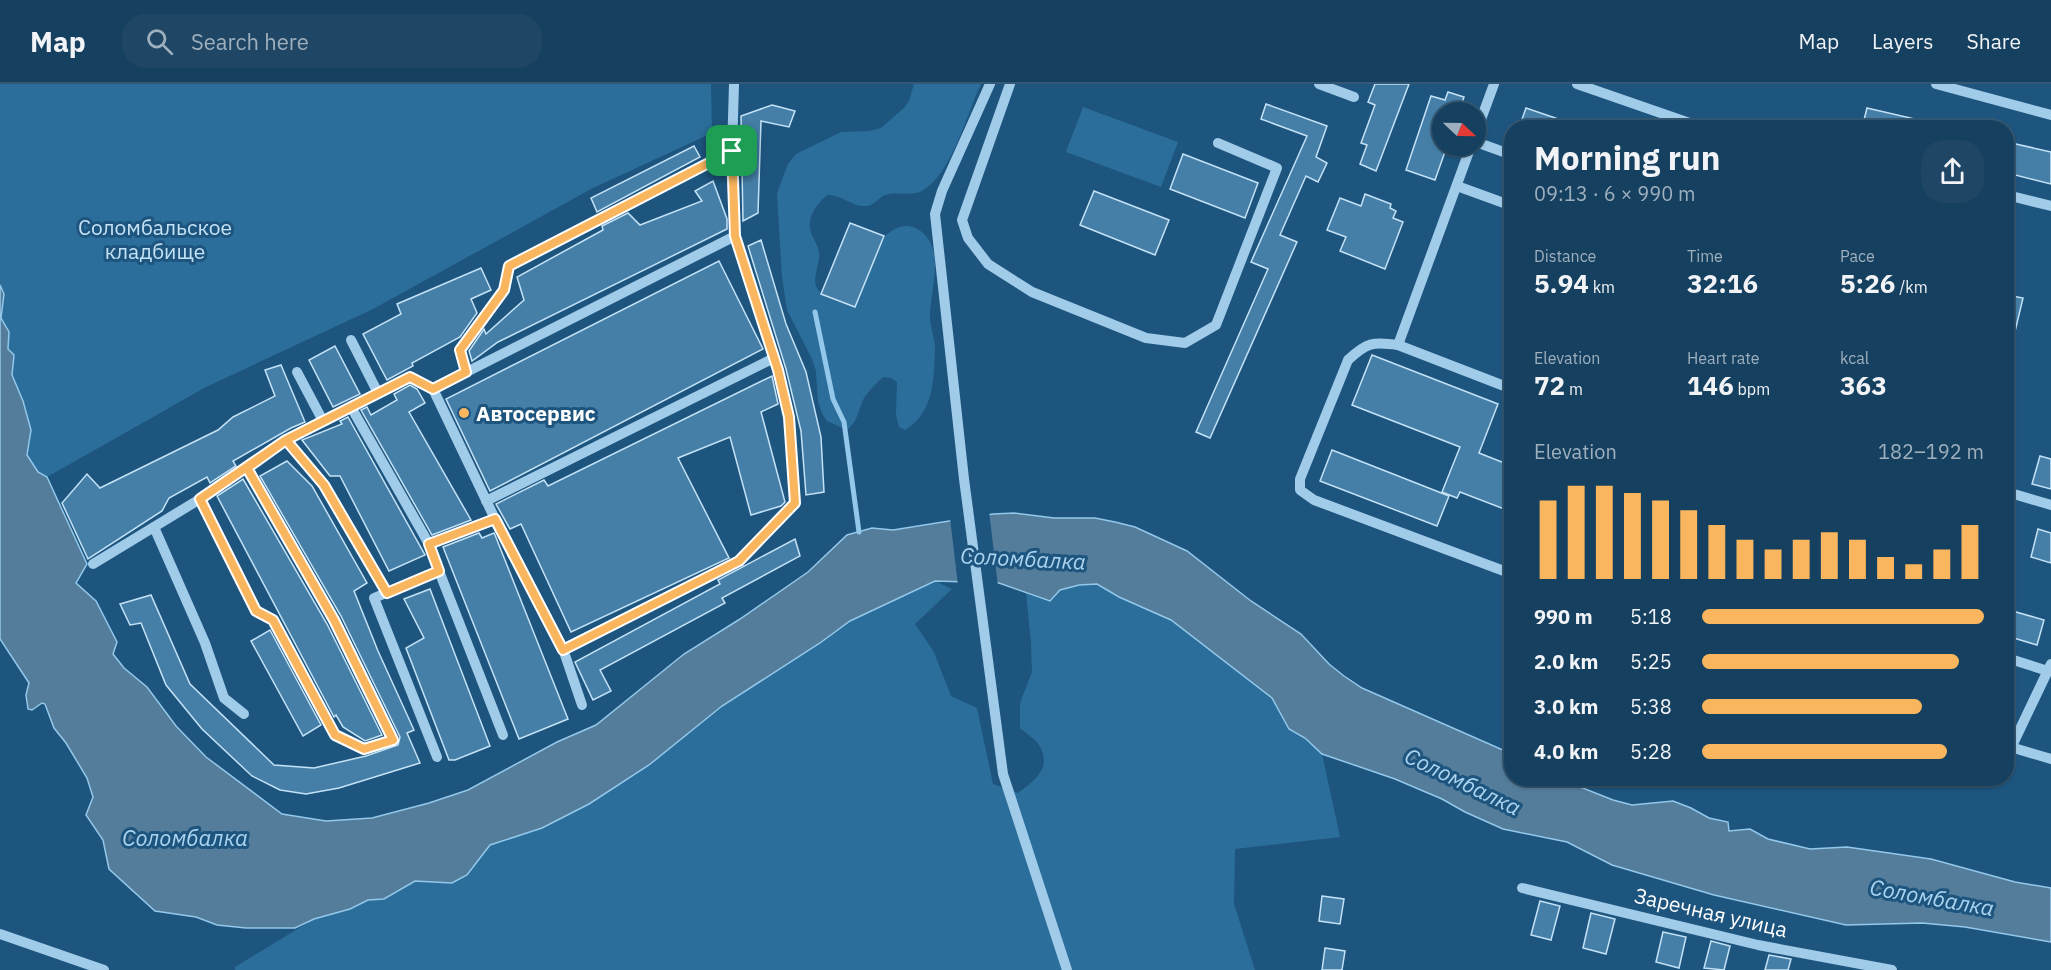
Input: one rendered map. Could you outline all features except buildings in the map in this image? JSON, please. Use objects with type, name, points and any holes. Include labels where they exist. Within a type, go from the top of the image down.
[{"type":"street","points":[[563,650],[739,561],[795,503],[789,417],[774,358],[735,236],[732,151],[734,84]]},
{"type":"street","points":[[990,84],[942,191],[935,214],[964,479],[1003,774],[1067,970]]},
{"type":"street","points":[[1010,84],[962,220],[968,238],[988,264],[1032,292],[1146,338],[1185,343],[1216,325],[1277,168],[1218,142]]},
{"type":"street","points":[[1319,84],[1354,97]]},
{"type":"street","points":[[1486,106],[1494,84]]},
{"type":"street","points":[[1578,84],[1681,120]]},
{"type":"street","points":[[1936,84],[2051,115]]},
{"type":"street","points":[[1486,146],[1504,152]]},
{"type":"street","points":[[466,372],[460,350],[504,290],[509,266],[732,151]]},
{"type":"street","points":[[1398,345],[1468,156]]},
{"type":"street","points":[[1457,186],[1504,203]]},
{"type":"street","points":[[2014,197],[2051,206]]},
{"type":"street","points":[[433,389],[735,236]]},
{"type":"street","points":[[351,340],[378,393]]},
{"type":"street","points":[[1504,386],[1398,345],[1379,342],[1362,347],[1348,360],[1300,479],[1300,490],[1314,500],[1504,571]]},
{"type":"street","points":[[486,501],[774,358]]},
{"type":"street","points":[[297,372],[323,421]]},
{"type":"street","points":[[93,564],[200,499],[286,440],[410,377],[433,389],[486,501],[563,650],[582,705]]},
{"type":"street","points":[[351,407],[429,544],[503,735]]},
{"type":"street","points":[[286,440],[324,485],[387,593]]},
{"type":"street","points":[[200,499],[256,611],[273,620],[335,735],[364,749],[393,740],[334,620],[247,468]]},
{"type":"street","points":[[2014,494],[2051,505]]},
{"type":"street","points":[[429,544],[495,519]]},
{"type":"street","points":[[154,527],[205,643],[224,698],[244,714]]},
{"type":"street","points":[[437,757],[374,598],[439,571]]},
{"type":"street","points":[[2014,660],[2050,668],[2014,737]]},
{"type":"street","points":[[2014,748],[2051,759]]},
{"type":"street","name":"Заречная улица","points":[[1522,888],[1758,945],[1892,970]]},
{"type":"street","points":[[0,934],[104,970]]},
{"type":"green space","name":"Соломбальское кладбище","points":[[0,84],[711,84],[712,133],[593,188],[373,309],[206,387],[47,477],[38,473],[27,455],[31,430],[23,401],[12,375],[14,355],[8,349],[9,332],[1,318],[4,294],[0,285]]},
{"type":"green space","points":[[914,84],[981,84],[944,169],[921,191],[912,194],[882,196],[866,206],[827,195],[816,207],[811,218],[810,230],[819,253],[815,279],[817,289],[828,298],[855,307],[883,239],[893,230],[903,226],[915,228],[925,235],[934,255],[935,268],[930,317],[935,359],[933,383],[927,404],[915,423],[905,430],[899,427],[896,415],[897,382],[883,377],[865,397],[856,419],[847,430],[827,421],[823,415],[818,402],[816,371],[812,359],[787,310],[782,277],[777,193],[788,164],[796,154],[841,132],[881,128],[904,108],[909,101]]},
{"type":"green space","points":[[1083,107],[1178,142],[1161,187],[1066,152]]},
{"type":"green space","points":[[935,581],[952,589],[915,624],[934,652],[951,696],[977,708],[993,784],[1018,793],[1035,779],[1043,767],[1043,753],[1039,745],[1020,728],[1020,703],[1032,672],[1026,593],[1050,601],[1060,590],[1079,585],[1097,584],[1119,597],[1171,620],[1272,698],[1289,729],[1305,738],[1322,754],[1340,837],[1235,849],[1234,904],[1255,970],[235,970],[235,967],[314,919],[350,909],[368,900],[385,899],[415,881],[452,883],[467,875],[490,845],[542,828],[589,804],[649,765],[722,706],[850,621]]},
{"type":"water","name":"Соломбалка","points":[[0,285],[4,294],[1,318],[9,332],[8,349],[14,355],[12,375],[23,401],[31,430],[27,455],[38,472],[47,477],[87,564],[76,583],[96,601],[117,642],[113,654],[124,668],[147,687],[176,726],[206,757],[282,814],[326,821],[372,818],[468,790],[557,742],[596,725],[684,654],[808,572],[847,535],[872,528],[893,530],[993,514],[1014,513],[1054,518],[1095,518],[1135,527],[1187,551],[1251,601],[1301,634],[1329,664],[1362,688],[1504,750],[1504,786],[1578,786],[1632,805],[1673,801],[1709,818],[1728,822],[1729,831],[1750,829],[1768,839],[1810,849],[1847,847],[1931,859],[2015,882],[2051,888],[2051,942],[1965,927],[1922,923],[1846,925],[1714,895],[1612,865],[1567,842],[1503,829],[1395,779],[1322,754],[1305,738],[1289,729],[1272,698],[1171,620],[1119,597],[1097,584],[1079,585],[1060,590],[1050,601],[999,583],[935,581],[850,621],[722,706],[649,765],[589,804],[542,828],[490,845],[467,875],[452,883],[415,881],[384,899],[368,900],[350,909],[314,919],[295,928],[246,928],[217,925],[196,917],[155,911],[109,869],[103,840],[86,815],[93,797],[87,778],[54,728],[45,704],[42,703],[32,710],[28,709],[26,695],[29,683],[0,639]]},
{"type":"pier","points":[[989,511],[998,586],[958,585],[950,518]]},
{"type":"waterway","points":[[815,312],[833,399],[844,422],[859,532]]},
{"type":"place","name":"Автосервис","points":[[464,413]]},
{"type":"route","points":[[732,151],[509,266],[504,290],[460,350],[466,372],[433,389],[410,377],[286,440],[247,468],[334,620],[393,740],[364,749],[335,735],[273,620],[256,611],[200,499],[286,440],[324,485],[387,593],[439,571],[429,544],[495,519],[563,650],[739,561],[795,503],[789,417],[778,370],[735,236],[732,151]]}]
